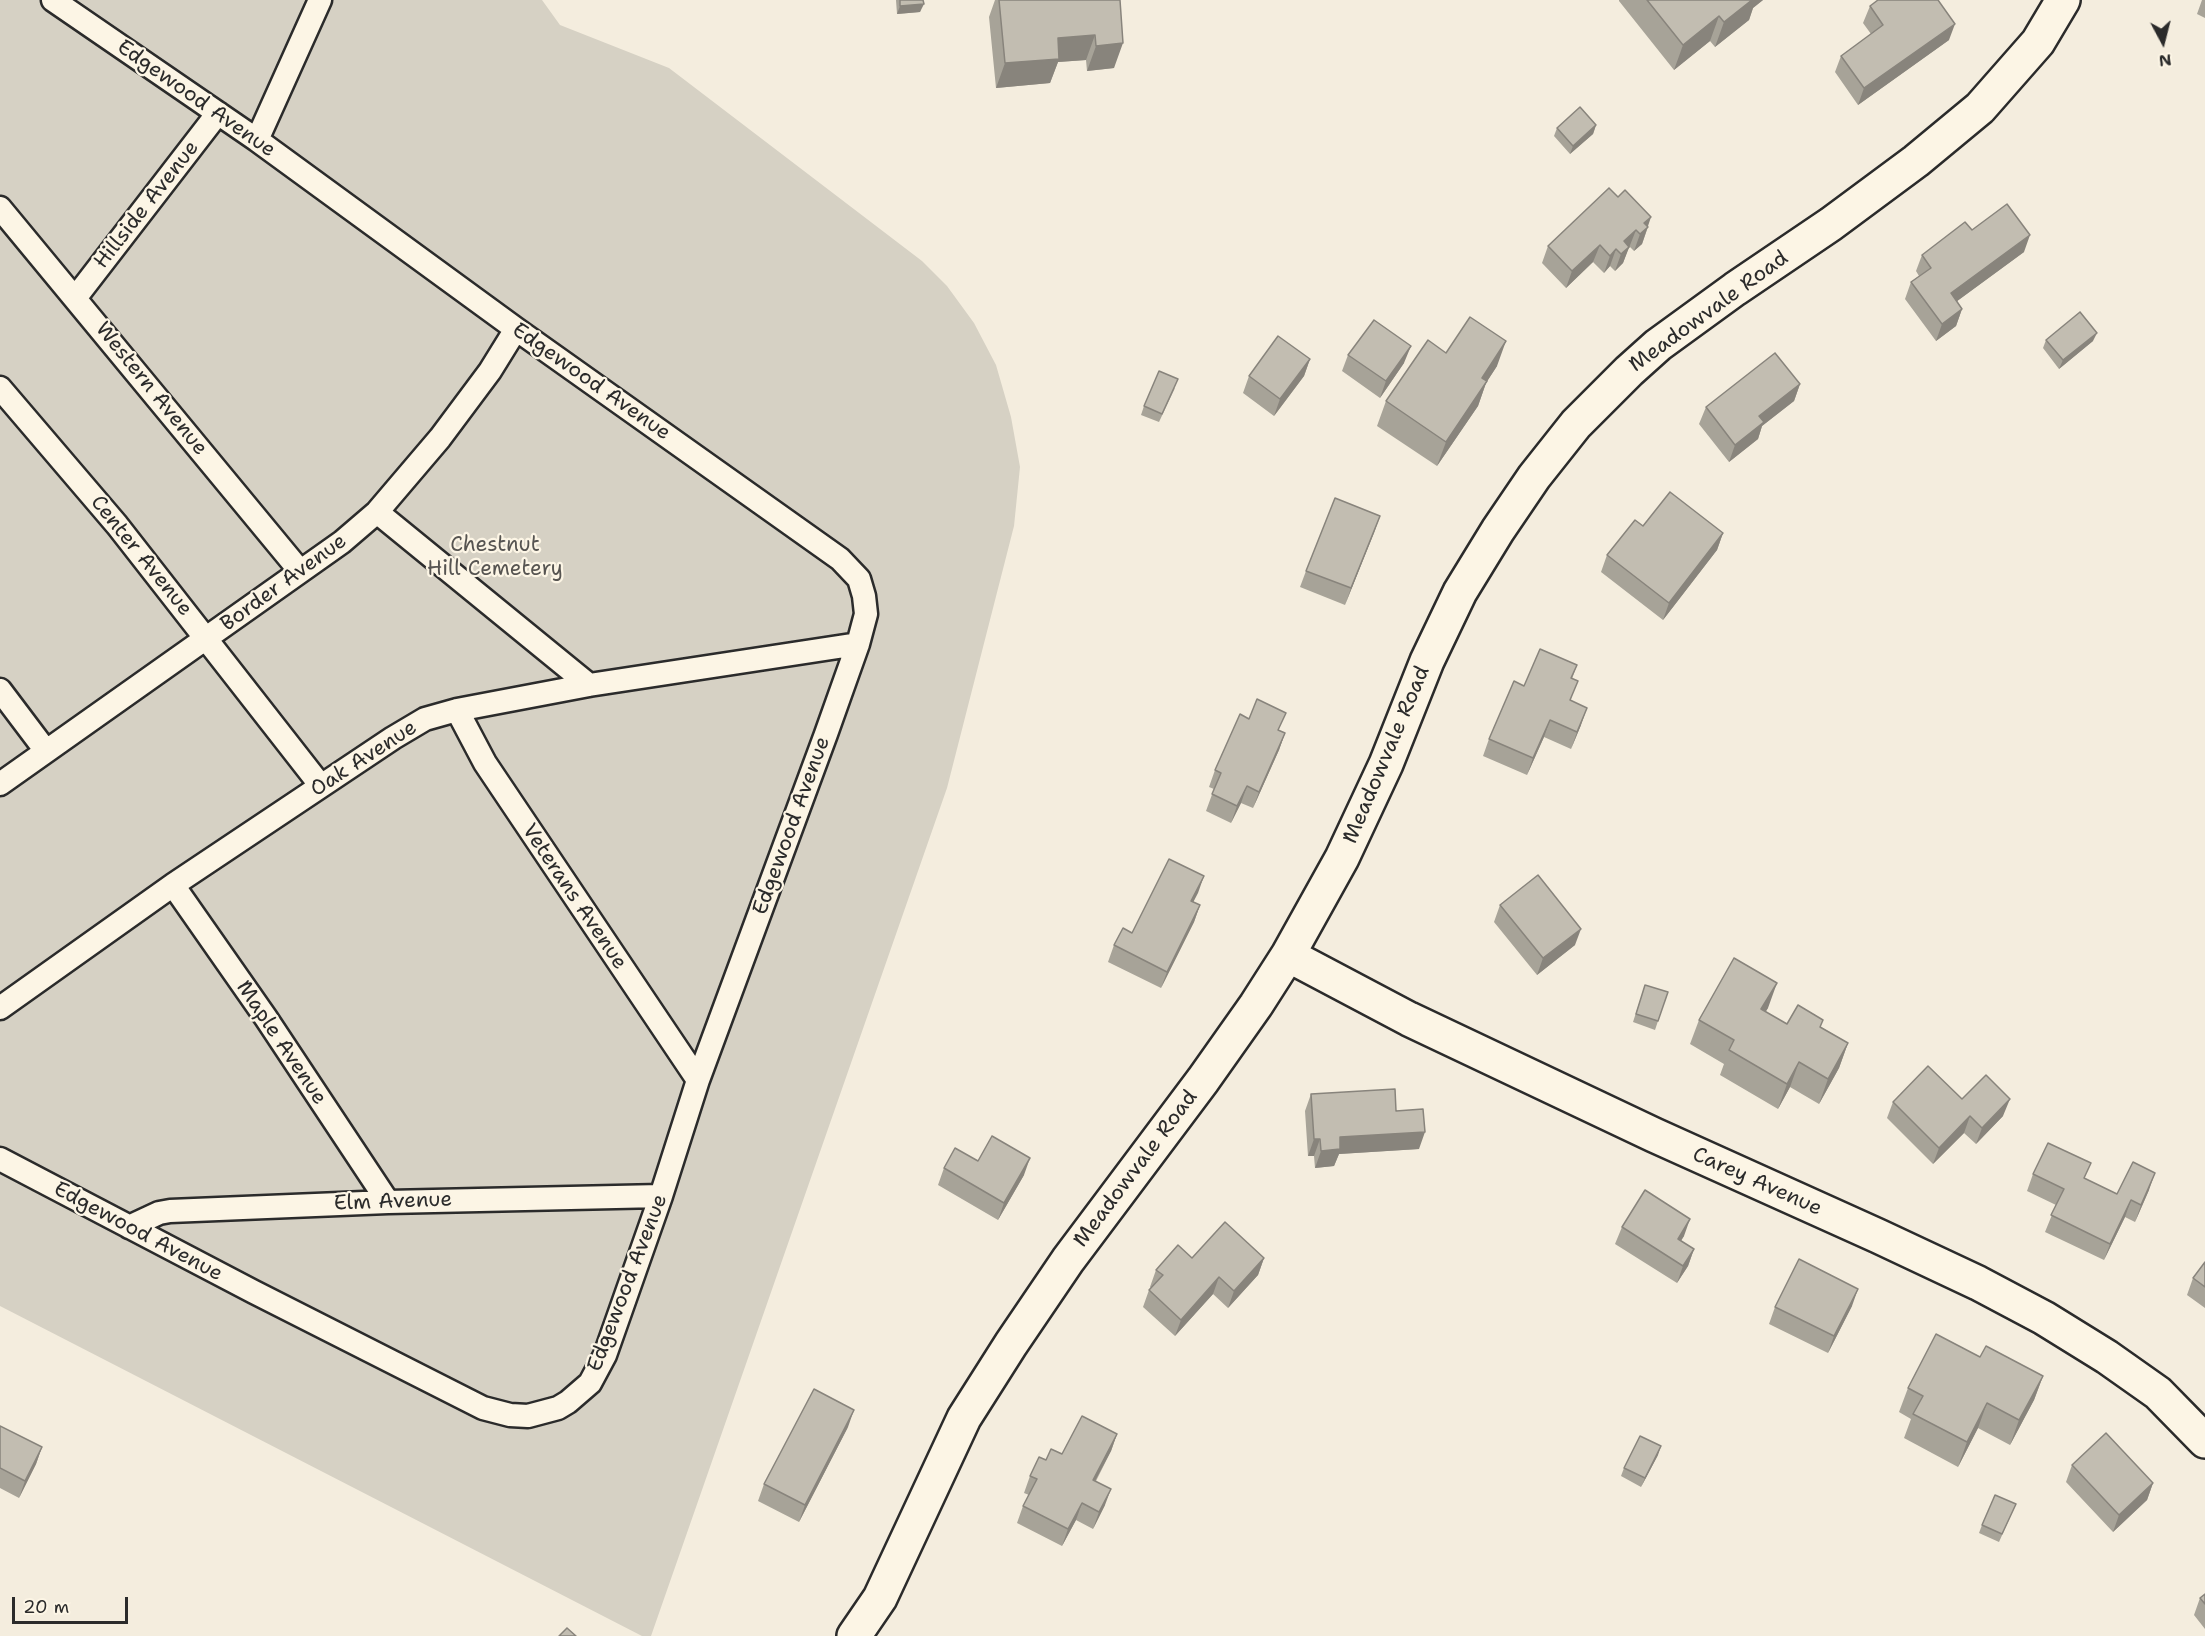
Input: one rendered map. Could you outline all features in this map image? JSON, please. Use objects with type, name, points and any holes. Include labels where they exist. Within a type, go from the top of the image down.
[{"type":"street","name":"Meadowvale Road","points":[[854,1636],[880,1598],[964,1418],[999,1363],[1068,1260],[1223,1052],[1288,955],[1342,858],[1386,764],[1427,661],[1460,592],[1528,485],[1576,424],[1629,370],[1658,345],[1831,224],[1916,161],[1980,108],[2038,42],[2063,0]]},
{"type":"street","name":"Carey Avenue","points":[[1288,955],[1408,1019],[1654,1135],[1978,1283],[2044,1318],[2107,1357],[2158,1393],[2205,1441]]},
{"type":"lane","name":"Edgewood Avenue","points":[[0,1160],[483,1408],[504,1414],[528,1416],[558,1408],[590,1383],[605,1355],[661,1196],[698,1080],[858,644],[865,623],[866,604],[859,579],[850,568],[257,140],[53,0]]},
{"type":"lane","points":[[257,140],[320,0]]},
{"type":"lane","name":"Hillside Avenue","points":[[76,297],[218,113]]},
{"type":"lane","name":"Western Avenue","points":[[0,208],[76,297],[300,571]]},
{"type":"lane","name":"Border Avenue","points":[[0,784],[342,542],[377,512],[469,400],[516,329]]},
{"type":"lane","name":"Center Avenue","points":[[0,388],[117,525],[321,786]]},
{"type":"lane","points":[[377,512],[589,685]]},
{"type":"lane","name":"Oak Avenue","points":[[0,1008],[173,885],[425,719],[456,710],[589,685],[858,644]]},
{"type":"lane","points":[[0,690],[46,751]]},
{"type":"lane","name":"Veterans Avenue","points":[[456,710],[485,763],[698,1080]]},
{"type":"lane","name":"Maple Avenue","points":[[173,885],[266,1018],[388,1202]]},
{"type":"lane","name":"Elm Avenue","points":[[129,1227],[159,1213],[170,1211],[388,1202],[661,1196]]},
{"type":"green space","name":"Chestnut Hill Cemetery","points":[[0,0],[542,0],[560,25],[669,68],[922,261],[947,286],[974,323],[996,365],[1011,417],[1020,467],[1014,526],[947,788],[651,1636],[642,1636],[0,1306]]},
{"type":"building","points":[[900,0],[923,0],[924,4],[900,6]]},
{"type":"building","points":[[999,0],[1120,0],[1123,43],[1096,46],[1095,35],[1058,38],[1059,59],[1005,63]]},
{"type":"building","points":[[1647,0],[1752,0],[1724,22],[1719,16],[1683,45]]},
{"type":"building","points":[[1878,0],[1938,0],[1955,24],[1864,88],[1841,56],[1883,25],[1870,6]]},
{"type":"building","points":[[1580,107],[1596,125],[1573,146],[1557,128]]},
{"type":"building","points":[[1609,188],[1618,197],[1625,190],[1651,217],[1644,223],[1648,227],[1640,234],[1636,230],[1624,241],[1629,247],[1621,254],[1616,249],[1610,256],[1600,245],[1572,271],[1548,246]]},
{"type":"building","points":[[2007,204],[2030,235],[1951,293],[1962,309],[1942,324],[1911,282],[1931,268],[1922,255],[1965,222],[1972,230]]},
{"type":"building","points":[[2080,312],[2097,333],[2063,360],[2046,340]]},
{"type":"building","points":[[1470,317],[1506,341],[1482,378],[1487,381],[1446,442],[1386,401],[1428,340],[1446,353]]},
{"type":"building","points":[[1374,320],[1411,346],[1386,381],[1348,355]]},
{"type":"building","points":[[1278,336],[1310,359],[1280,399],[1249,376]]},
{"type":"building","points":[[1775,353],[1800,384],[1759,416],[1764,422],[1735,445],[1706,407]]},
{"type":"building","points":[[1159,371],[1178,379],[1162,414],[1144,406]]},
{"type":"building","points":[[1670,492],[1723,533],[1669,603],[1607,555],[1635,520],[1643,526]]},
{"type":"building","points":[[1335,498],[1380,516],[1351,588],[1306,571]]},
{"type":"building","points":[[1540,649],[1577,665],[1571,678],[1578,681],[1570,700],[1587,708],[1577,732],[1550,720],[1533,758],[1489,739],[1514,681],[1524,686]]},
{"type":"building","points":[[1257,699],[1286,713],[1278,730],[1285,733],[1259,792],[1247,786],[1237,806],[1212,794],[1221,773],[1215,770],[1240,714],[1249,719]]},
{"type":"building","points":[[1169,859],[1204,876],[1191,901],[1200,905],[1167,972],[1114,945],[1123,928],[1132,933]]},
{"type":"building","points":[[1538,875],[1581,929],[1543,958],[1500,905]]},
{"type":"building","points":[[1734,958],[1777,983],[1761,1009],[1787,1024],[1798,1005],[1823,1020],[1820,1027],[1848,1043],[1828,1079],[1799,1062],[1787,1084],[1729,1050],[1734,1040],[1699,1020]]},
{"type":"building","points":[[1645,985],[1668,992],[1658,1021],[1636,1014]]},
{"type":"building","points":[[1928,1066],[1962,1099],[1986,1075],[2010,1099],[1982,1128],[1970,1116],[1939,1148],[1893,1102]]},
{"type":"building","points":[[1395,1089],[1396,1111],[1423,1109],[1425,1132],[1340,1137],[1340,1149],[1321,1151],[1320,1139],[1314,1139],[1311,1094]]},
{"type":"building","points":[[992,1136],[1030,1158],[1004,1203],[944,1168],[955,1148],[978,1161]]},
{"type":"building","points":[[2048,1143],[2091,1163],[2084,1178],[2117,1194],[2133,1162],[2155,1173],[2141,1205],[2131,1200],[2110,1244],[2051,1215],[2064,1189],[2033,1174]]},
{"type":"building","points":[[1645,1190],[1690,1219],[1678,1239],[1694,1249],[1683,1266],[1622,1227]]},
{"type":"building","points":[[1225,1222],[1264,1258],[1234,1291],[1219,1277],[1181,1320],[1149,1290],[1163,1275],[1156,1270],[1178,1245],[1192,1258]]},
{"type":"building","points":[[1799,1259],[1858,1289],[1834,1336],[1775,1307]]},
{"type":"building","points":[[2205,1262],[2205,1287],[2193,1278]]},
{"type":"building","points":[[1936,1334],[1980,1357],[1986,1346],[2043,1376],[2019,1420],[1987,1403],[1967,1442],[1913,1414],[1923,1396],[1908,1388]]},
{"type":"building","points":[[814,1389],[854,1410],[805,1505],[764,1484]]},
{"type":"building","points":[[1082,1416],[1117,1434],[1093,1480],[1111,1489],[1099,1512],[1082,1503],[1068,1529],[1023,1506],[1037,1479],[1030,1476],[1039,1457],[1046,1460],[1051,1449],[1062,1454]]},
{"type":"building","points":[[0,1426],[42,1447],[25,1481],[0,1468]]},
{"type":"building","points":[[2106,1433],[2153,1483],[2119,1515],[2072,1465]]},
{"type":"building","points":[[1640,1436],[1661,1446],[1645,1478],[1624,1468]]},
{"type":"building","points":[[1995,1495],[2016,1504],[2002,1534],[1982,1525]]},
{"type":"building","points":[[2205,1594],[2205,1604],[2200,1598]]},
{"type":"building","points":[[567,1628],[576,1636],[559,1636]]}]
